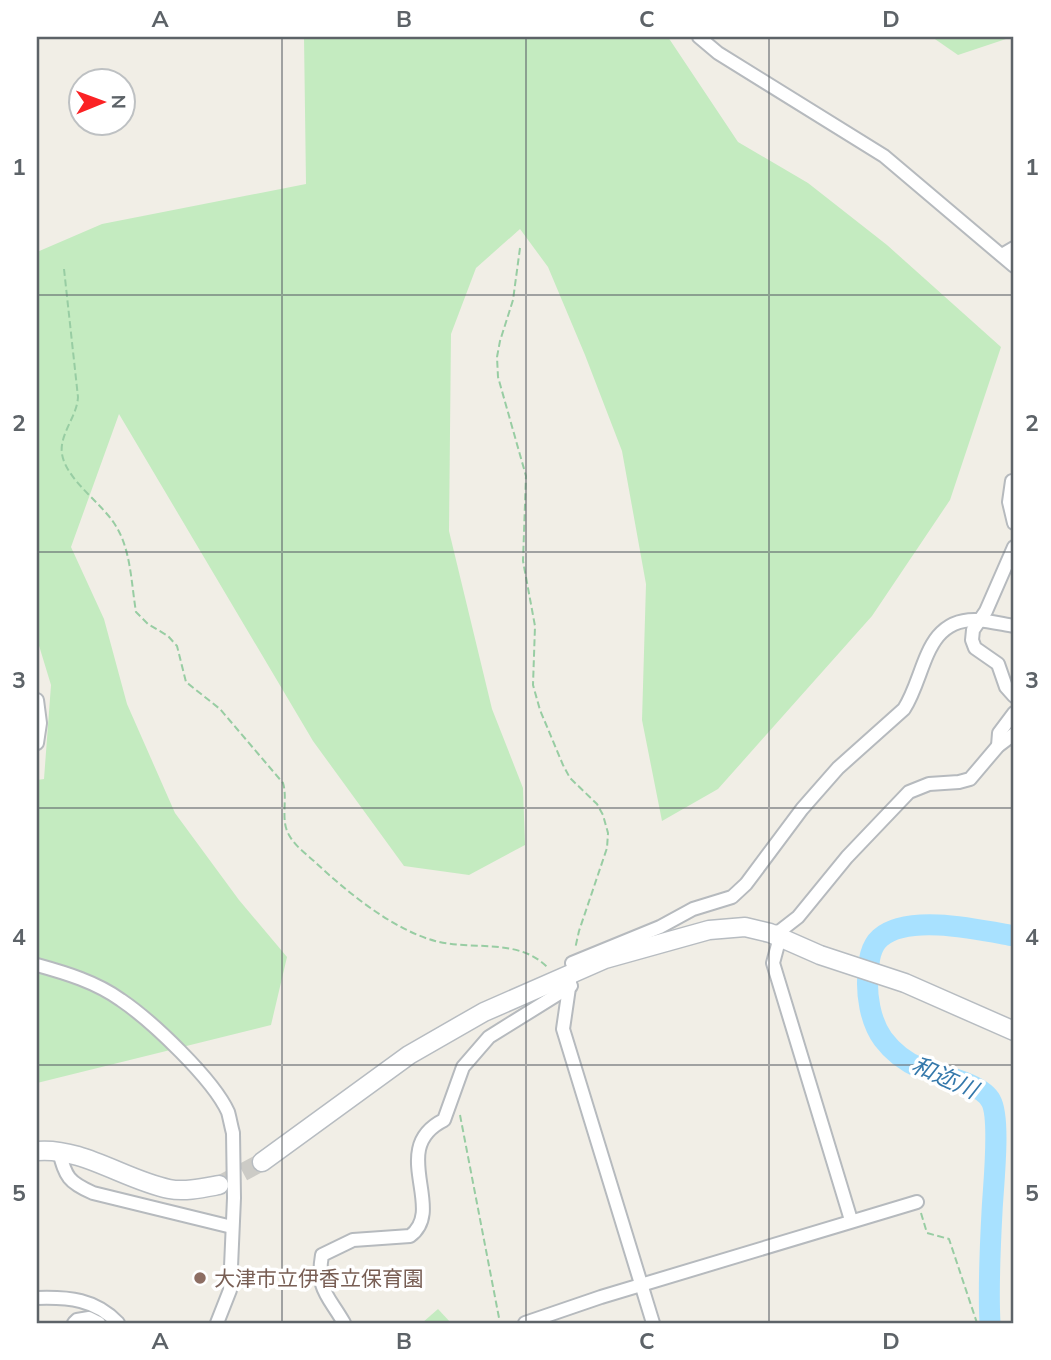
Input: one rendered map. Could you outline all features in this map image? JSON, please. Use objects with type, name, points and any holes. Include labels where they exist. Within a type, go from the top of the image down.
[{"type":"street","points":[[699,37],[718,53],[884,156],[1014,266]]},
{"type":"street","points":[[1002,255],[1014,248]]},
{"type":"street","points":[[1012,481],[1009,502],[1014,523]]},
{"type":"street","points":[[1014,547],[986,611],[973,630],[972,640],[975,648],[998,664],[1006,687],[1014,696]]},
{"type":"street","points":[[344,1323],[321,1285],[318,1275],[321,1255],[353,1240],[410,1236],[418,1231],[423,1217],[418,1160],[421,1139],[428,1129],[444,1120],[463,1067],[489,1037],[568,975],[693,909],[732,897],[746,884],[802,809],[838,768],[904,709],[911,698],[926,656],[936,638],[947,626],[978,620],[1014,626]]},
{"type":"street","points":[[37,700],[40,723],[37,743]]},
{"type":"street","points":[[998,746],[999,733],[1014,713]]},
{"type":"street","points":[[851,1220],[773,963],[775,935],[798,917],[847,858],[909,792],[929,784],[970,779],[998,746],[1014,734]]},
{"type":"street","points":[[262,1162],[409,1055],[484,1012],[605,959],[709,930],[745,927],[775,935],[820,955],[905,984],[1014,1031]]},
{"type":"street","points":[[37,965],[81,979],[121,1000],[187,1058],[228,1112],[233,1133],[230,1290],[217,1323]]},
{"type":"street","points":[[568,975],[563,1029],[653,1323]]},
{"type":"street","points":[[37,1151],[59,1152],[172,1190],[195,1190],[219,1185]]},
{"type":"street","points":[[59,1152],[65,1174],[74,1184],[93,1193],[232,1227]]},
{"type":"street","points":[[525,1323],[851,1220],[918,1202]]},
{"type":"street","points":[[37,1298],[63,1297],[87,1302],[107,1312],[118,1323]]},
{"type":"street","points":[[74,1323],[89,1318],[99,1323]]},
{"type":"path","points":[[64,270],[78,397],[78,406],[62,445],[65,464],[119,531],[130,566],[139,617],[168,636],[177,646],[186,682],[220,709],[282,783],[286,795],[288,834],[335,881],[397,924],[435,941],[511,949],[568,975],[579,931],[607,848],[608,833],[597,804],[570,778],[563,765],[540,710],[533,685],[535,626],[523,561],[526,476],[498,377],[497,357],[513,300],[520,248]]},
{"type":"path","points":[[460,1111],[500,1323]]},
{"type":"path","points":[[918,1202],[927,1233],[949,1239],[977,1323]]},
{"type":"green space","points":[[304,37],[668,37],[738,142],[808,183],[887,245],[1001,347],[950,500],[872,616],[718,789],[662,821],[642,720],[646,584],[622,451],[548,267],[520,229],[476,268],[451,334],[449,531],[492,709],[523,788],[525,845],[469,875],[404,866],[313,741],[119,414],[71,547],[104,619],[127,704],[175,813],[239,900],[287,957],[271,1025],[37,1083],[37,780],[44,779],[51,685],[37,639],[37,252],[102,224],[306,184]]},
{"type":"green space","points":[[932,37],[1012,37],[958,55]]},
{"type":"green space","points":[[438,1309],[451,1323],[422,1323]]},
{"type":"waterway","name":"和迩川","points":[[990,1323],[996,1138],[991,1101],[979,1089],[920,1068],[891,1048],[883,1039],[872,1016],[868,998],[868,973],[874,946],[892,930],[908,926],[945,925],[1014,936]]},
{"type":"tunnel","points":[[219,1185],[262,1162]]},
{"type":"place","name":"大津市立伊香立保育園","points":[[200,1278]]}]
